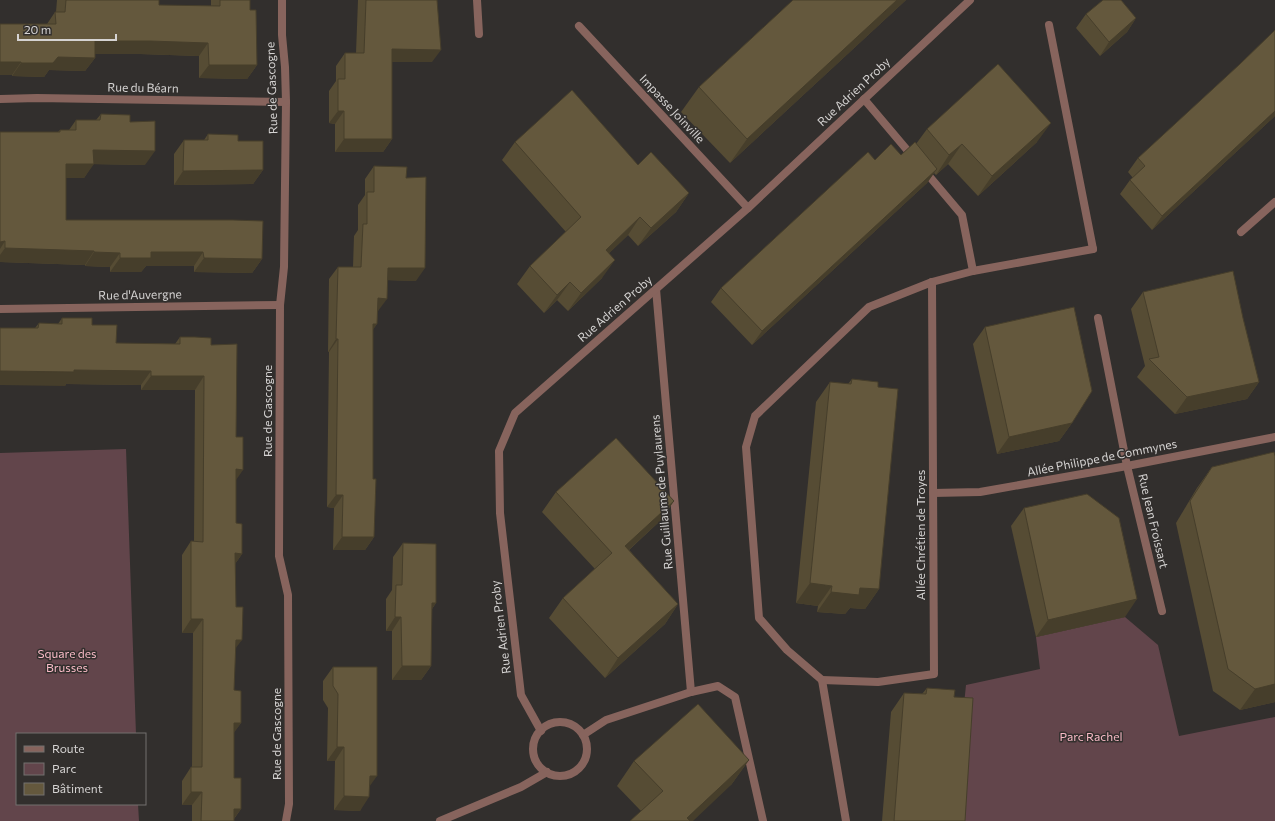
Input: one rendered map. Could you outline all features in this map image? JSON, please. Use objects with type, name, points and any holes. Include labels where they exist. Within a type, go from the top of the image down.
[{"type":"street","name":"Rue de Gascogne","points":[[282,0],[282,34],[286,102],[284,267],[280,305],[279,556],[288,595],[289,804],[286,821]]},
{"type":"street","points":[[477,0],[479,34]]},
{"type":"street","name":"Rue Adrien Proby","points":[[541,731],[521,695],[500,513],[499,451],[515,413],[748,208],[970,0]]},
{"type":"street","points":[[846,821],[822,680],[787,650],[759,618],[746,447],[755,416],[869,307],[932,282],[973,271],[1093,249],[1049,25]]},
{"type":"street","name":"Impasse Joinville","points":[[579,26],[748,208]]},
{"type":"street","name":"Rue du Béarn","points":[[0,99],[60,98],[286,102]]},
{"type":"street","points":[[864,99],[962,215],[973,271]]},
{"type":"street","points":[[1241,232],[1275,202]]},
{"type":"street","name":"Allée Chrétien de Troyes","points":[[822,680],[878,682],[934,674],[932,282]]},
{"type":"street","name":"Rue Guillaume de Puylaurens","points":[[656,289],[691,692]]},
{"type":"street","name":"Rue d'Auvergne","points":[[0,309],[280,305]]},
{"type":"street","name":"Rue Jean Froissart","points":[[1098,318],[1127,466],[1162,611]]},
{"type":"street","name":"Allée Philippe de Commynes","points":[[933,493],[980,492],[1127,466],[1275,437]]},
{"type":"street","points":[[583,735],[606,720],[691,692],[718,686],[735,697],[763,821]]},
{"type":"street","points":[[563,722],[578,728],[583,735],[587,742],[585,760],[580,768],[573,773],[564,776],[555,776],[541,768],[536,761],[534,745],[536,738],[547,726],[554,723],[563,722]]},
{"type":"street","points":[[440,821],[521,787],[547,772]]},
{"type":"green space","name":"Square des Brusses","points":[[126,449],[136,733],[16,733],[16,805],[138,805],[139,821],[0,821],[0,453]]},
{"type":"green space","name":"Parc Rachel","points":[[1125,617],[1158,645],[1179,736],[1275,717],[1275,821],[952,821],[966,685],[1040,669],[1036,637]]},
{"type":"building","points":[[66,0],[159,0],[159,5],[220,6],[220,0],[250,0],[250,10],[256,10],[257,65],[209,65],[208,43],[150,41],[95,41],[95,58],[58,57],[53,63],[0,62],[0,24],[56,24],[55,12],[65,12]]},
{"type":"building","points":[[366,0],[437,0],[441,50],[392,49],[392,139],[344,139],[344,111],[338,111],[338,79],[345,79],[345,53],[364,53]]},
{"type":"building","points":[[793,0],[897,0],[747,139],[699,87]]},
{"type":"building","points":[[1103,0],[1121,0],[1136,18],[1109,42],[1086,14]]},
{"type":"building","points":[[1275,30],[1275,111],[1162,216],[1130,180],[1145,166],[1138,158]]},
{"type":"building","points":[[998,64],[1051,123],[992,176],[962,144],[949,155],[927,129]]},
{"type":"building","points":[[572,90],[638,165],[651,152],[689,193],[651,228],[640,217],[606,250],[615,260],[581,293],[570,282],[557,295],[530,266],[581,217],[515,142]]},
{"type":"building","points":[[101,114],[130,115],[130,122],[155,121],[155,151],[93,150],[94,164],[66,164],[66,220],[263,221],[262,259],[204,258],[203,252],[151,252],[151,258],[120,258],[120,253],[5,248],[5,241],[0,242],[0,132],[60,132],[60,130],[76,130],[76,120],[100,120]]},
{"type":"building","points":[[208,134],[238,135],[238,141],[263,141],[263,170],[183,171],[184,140],[208,140]]},
{"type":"building","points":[[915,142],[937,169],[762,331],[721,288],[868,152],[875,160],[891,144],[901,155]]},
{"type":"building","points":[[374,166],[407,167],[406,178],[426,177],[425,268],[388,268],[387,299],[378,298],[377,324],[373,324],[373,479],[376,479],[374,537],[342,537],[343,495],[336,495],[338,339],[336,339],[338,267],[361,267],[363,224],[367,224],[367,192],[374,192]]},
{"type":"building","points":[[1233,271],[1259,382],[1187,397],[1149,359],[1159,357],[1143,292]]},
{"type":"building","points":[[1074,307],[1092,391],[1072,423],[1009,437],[985,327]]},
{"type":"building","points":[[62,318],[92,318],[92,325],[117,325],[116,343],[180,344],[180,337],[195,337],[211,338],[211,345],[237,344],[236,437],[243,437],[243,470],[236,469],[236,523],[242,524],[242,554],[235,553],[236,607],[243,607],[242,640],[236,640],[234,690],[241,691],[241,723],[234,723],[234,778],[241,778],[241,809],[234,809],[234,821],[201,821],[202,792],[191,792],[191,767],[202,767],[203,619],[191,619],[191,541],[203,542],[204,376],[151,376],[151,371],[0,371],[0,328],[38,328],[39,323],[62,324]]},
{"type":"building","points":[[852,379],[878,382],[878,387],[898,389],[879,589],[860,588],[859,595],[831,592],[832,586],[810,583],[830,382],[851,384]]},
{"type":"building","points":[[616,438],[674,501],[625,546],[678,604],[618,658],[563,598],[612,553],[556,492]]},
{"type":"building","points":[[1274,452],[1275,684],[1255,689],[1228,669],[1190,501],[1212,467]]},
{"type":"building","points":[[1087,494],[1119,518],[1137,599],[1048,620],[1024,508]]},
{"type":"building","points":[[403,543],[436,544],[436,603],[432,603],[431,666],[402,666],[401,617],[395,617],[396,585],[402,585]]},
{"type":"building","points":[[333,667],[377,667],[377,776],[370,776],[369,797],[344,796],[344,747],[337,747],[338,694],[333,686]]},
{"type":"building","points":[[927,688],[955,690],[954,697],[973,698],[965,821],[894,821],[904,693],[926,694]]},
{"type":"building","points":[[698,704],[749,760],[687,818],[690,821],[630,821],[663,791],[634,761]]}]
